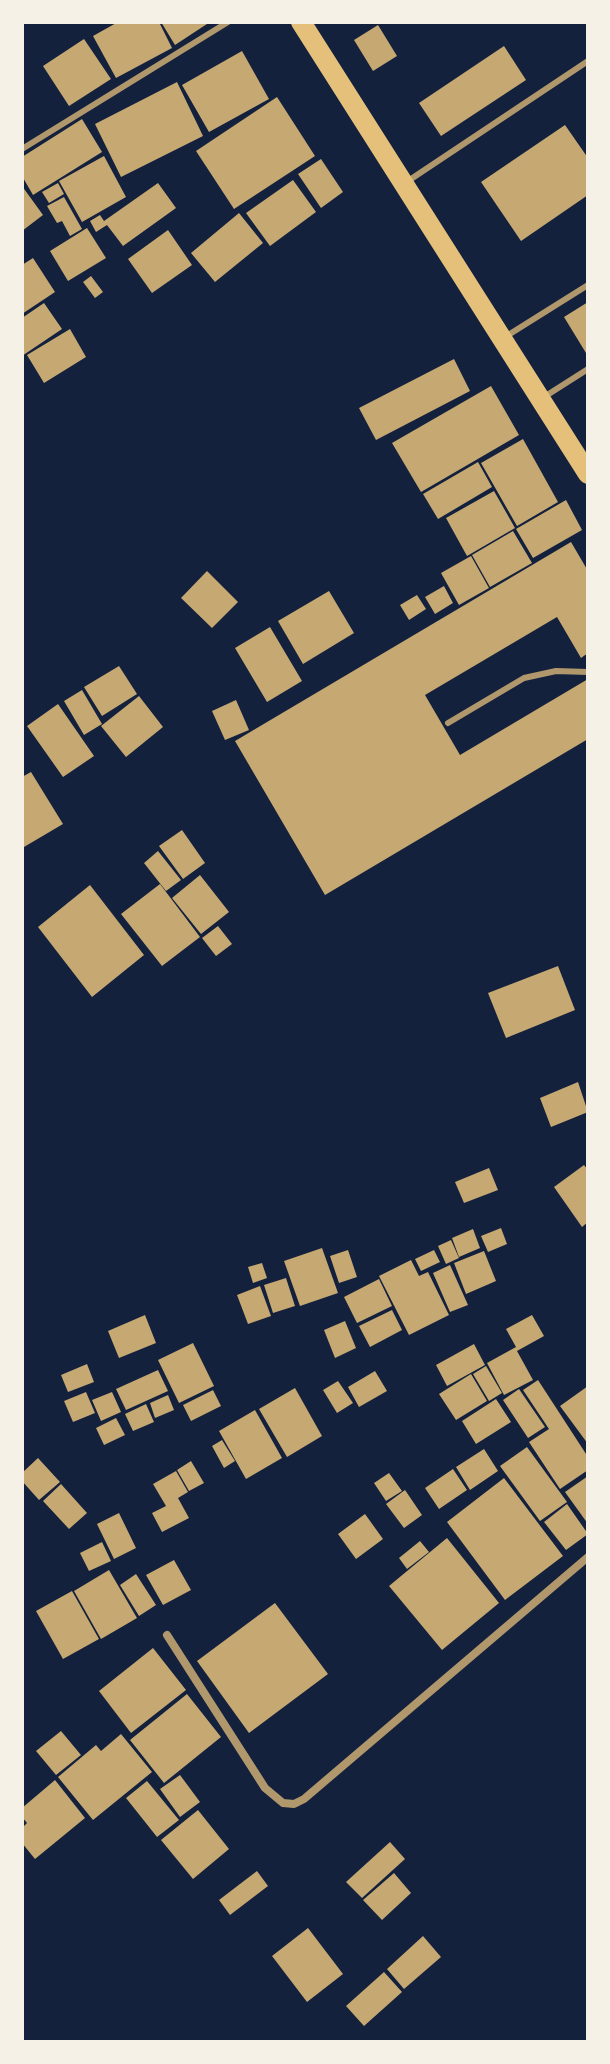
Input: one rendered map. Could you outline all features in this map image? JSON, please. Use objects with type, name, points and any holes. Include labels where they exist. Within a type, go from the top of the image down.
[{"type":"main road","points":[[301,22],[588,474]]},
{"type":"street","points":[[167,1635],[265,1788],[283,1803],[294,1804],[304,1799],[588,1557]]},
{"type":"lane","points":[[22,149],[228,22]]},
{"type":"lane","points":[[404,183],[588,61]]},
{"type":"lane","points":[[502,339],[588,285]]},
{"type":"lane","points":[[540,399],[588,369]]},
{"type":"lane","points":[[448,723],[524,678],[556,671],[588,672]]},
{"type":"building","points":[[118,22],[159,22],[172,48],[116,78],[93,36]]},
{"type":"building","points":[[161,22],[210,22],[175,45]]},
{"type":"building","points":[[378,25],[397,56],[373,71],[354,40]]},
{"type":"building","points":[[84,39],[111,79],[69,106],[43,66]]},
{"type":"building","points":[[504,46],[526,80],[441,136],[419,103]]},
{"type":"building","points":[[242,51],[269,99],[209,132],[182,85]]},
{"type":"building","points":[[177,82],[203,136],[121,177],[95,124]]},
{"type":"building","points":[[277,97],[315,156],[234,209],[196,151]]},
{"type":"building","points":[[82,119],[102,152],[33,195],[22,176],[22,157]]},
{"type":"building","points":[[565,125],[588,158],[588,195],[521,241],[481,182]]},
{"type":"building","points":[[104,156],[126,197],[82,222],[59,181]]},
{"type":"building","points":[[321,159],[343,192],[321,208],[298,174]]},
{"type":"building","points":[[293,180],[316,212],[270,246],[246,213]]},
{"type":"building","points":[[58,183],[64,194],[49,203],[42,192]]},
{"type":"building","points":[[158,183],[176,208],[123,246],[107,225],[96,232],[90,221],[100,215],[104,221]]},
{"type":"building","points":[[22,186],[43,215],[22,231]]},
{"type":"building","points":[[64,197],[82,229],[70,236],[62,221],[57,223],[47,206]]},
{"type":"building","points":[[239,213],[263,243],[215,282],[191,253]]},
{"type":"building","points":[[87,228],[106,258],[68,281],[50,251]]},
{"type":"building","points":[[168,230],[192,265],[152,293],[128,259]]},
{"type":"building","points":[[33,258],[55,292],[22,314],[22,265]]},
{"type":"building","points":[[91,276],[103,292],[95,298],[83,282]]},
{"type":"building","points":[[588,302],[588,352],[586,353],[564,317]]},
{"type":"building","points":[[44,303],[62,329],[22,356],[22,318]]},
{"type":"building","points":[[70,329],[86,357],[44,383],[27,355]]},
{"type":"building","points":[[454,359],[470,391],[376,440],[359,408]]},
{"type":"building","points":[[491,386],[519,435],[421,492],[392,443]]},
{"type":"building","points":[[523,439],[558,502],[517,526],[481,463]]},
{"type":"building","points":[[478,462],[492,487],[438,519],[423,494]]},
{"type":"building","points":[[494,491],[515,528],[467,556],[446,518]]},
{"type":"building","points":[[566,500],[582,530],[533,558],[516,529]]},
{"type":"building","points":[[513,531],[532,563],[490,587],[472,555]]},
{"type":"building","points":[[571,542],[588,571],[588,653],[581,658],[557,617],[425,695],[460,755],[588,679],[588,739],[325,895],[235,741]]},
{"type":"building","points":[[471,556],[489,588],[459,605],[441,573]]},
{"type":"building","points":[[207,571],[238,602],[212,628],[181,598]]},
{"type":"building","points":[[444,586],[453,603],[435,614],[425,597]]},
{"type":"building","points":[[329,591],[354,633],[303,664],[278,621]]},
{"type":"building","points":[[417,595],[426,609],[409,620],[400,605]]},
{"type":"building","points":[[270,627],[302,681],[267,702],[235,648]]},
{"type":"building","points":[[119,666],[137,694],[102,716],[84,687]]},
{"type":"building","points":[[82,690],[102,724],[84,735],[64,701]]},
{"type":"building","points":[[139,696],[163,727],[126,757],[101,726]]},
{"type":"building","points":[[236,700],[249,730],[225,740],[212,711]]},
{"type":"building","points":[[58,704],[94,756],[63,777],[27,726]]},
{"type":"building","points":[[31,772],[63,824],[24,847],[22,777]]},
{"type":"building","points":[[182,830],[205,863],[183,879],[159,846]]},
{"type":"building","points":[[158,851],[181,880],[166,891],[144,863]]},
{"type":"building","points":[[200,875],[229,912],[201,934],[172,898]]},
{"type":"building","points":[[160,884],[200,937],[162,966],[121,914]]},
{"type":"building","points":[[90,885],[144,955],[92,997],[38,927]]},
{"type":"building","points":[[218,926],[232,944],[216,956],[202,938]]},
{"type":"building","points":[[558,966],[575,1010],[506,1038],[488,993]]},
{"type":"building","points":[[578,1082],[588,1112],[551,1127],[540,1098]]},
{"type":"building","points":[[584,1165],[588,1170],[588,1222],[582,1227],[554,1187]]},
{"type":"building","points":[[489,1168],[498,1190],[464,1203],[455,1182]]},
{"type":"building","points":[[501,1228],[507,1244],[488,1252],[481,1236]]},
{"type":"building","points":[[473,1229],[480,1248],[459,1257],[452,1238]]},
{"type":"building","points":[[451,1240],[459,1258],[446,1264],[438,1246]]},
{"type":"building","points":[[322,1248],[338,1293],[300,1306],[284,1261]]},
{"type":"building","points":[[348,1250],[357,1277],[339,1283],[330,1256]]},
{"type":"building","points":[[434,1250],[440,1262],[421,1271],[415,1259]]},
{"type":"building","points":[[484,1251],[496,1281],[466,1294],[454,1263]]},
{"type":"building","points":[[411,1260],[419,1276],[428,1272],[449,1315],[409,1335],[379,1276]]},
{"type":"building","points":[[262,1263],[267,1278],[253,1283],[248,1267]]},
{"type":"building","points":[[450,1265],[468,1305],[450,1312],[433,1273]]},
{"type":"building","points":[[286,1278],[295,1306],[273,1313],[264,1285]]},
{"type":"building","points":[[379,1279],[392,1306],[357,1323],[344,1297]]},
{"type":"building","points":[[260,1286],[271,1316],[248,1324],[237,1295]]},
{"type":"building","points":[[392,1310],[402,1330],[370,1347],[359,1326]]},
{"type":"building","points":[[145,1315],[156,1343],[119,1358],[108,1331]]},
{"type":"building","points":[[532,1315],[544,1336],[517,1351],[533,1380],[504,1395],[487,1363],[516,1347],[506,1329]]},
{"type":"building","points":[[345,1321],[356,1348],[335,1358],[324,1330]]},
{"type":"building","points":[[193,1343],[214,1386],[179,1403],[158,1360]]},
{"type":"building","points":[[474,1344],[485,1365],[447,1386],[436,1365]]},
{"type":"building","points":[[87,1364],[94,1382],[68,1392],[61,1375]]},
{"type":"building","points":[[486,1366],[502,1393],[489,1401],[473,1374]]},
{"type":"building","points":[[158,1370],[168,1391],[126,1410],[116,1389]]},
{"type":"building","points":[[375,1371],[387,1391],[359,1407],[348,1387]]},
{"type":"building","points":[[471,1374],[487,1401],[456,1420],[439,1394]]},
{"type":"building","points":[[538,1380],[588,1457],[588,1470],[560,1489],[529,1442],[549,1429],[523,1390]]},
{"type":"building","points":[[338,1381],[353,1403],[337,1413],[323,1390]]},
{"type":"building","points":[[588,1386],[588,1444],[560,1406]]},
{"type":"building","points":[[295,1388],[322,1436],[287,1457],[259,1409]]},
{"type":"building","points":[[519,1389],[545,1427],[528,1438],[503,1400]]},
{"type":"building","points":[[213,1390],[221,1406],[191,1421],[183,1405]]},
{"type":"building","points":[[86,1392],[95,1413],[73,1422],[64,1401]]},
{"type":"building","points":[[112,1392],[121,1412],[101,1421],[92,1400]]},
{"type":"building","points":[[168,1395],[174,1410],[155,1418],[150,1403]]},
{"type":"building","points":[[496,1399],[511,1422],[476,1444],[462,1421]]},
{"type":"building","points":[[146,1404],[154,1422],[133,1431],[125,1414]]},
{"type":"building","points":[[255,1410],[282,1458],[246,1479],[219,1431]]},
{"type":"building","points":[[116,1418],[125,1435],[104,1445],[96,1428]]},
{"type":"building","points":[[222,1440],[235,1461],[224,1468],[212,1446]]},
{"type":"building","points":[[527,1447],[567,1502],[540,1521],[500,1466]]},
{"type":"building","points":[[484,1449],[498,1471],[470,1490],[456,1467]]},
{"type":"building","points":[[38,1458],[60,1482],[39,1500],[22,1481],[22,1473]]},
{"type":"building","points":[[191,1461],[204,1483],[189,1491],[177,1470]]},
{"type":"building","points":[[453,1469],[467,1490],[439,1509],[425,1488]]},
{"type":"building","points":[[176,1471],[188,1492],[178,1498],[189,1518],[162,1532],[152,1513],[166,1506],[153,1484]]},
{"type":"building","points":[[389,1473],[402,1491],[386,1501],[374,1483]]},
{"type":"building","points":[[588,1476],[588,1524],[565,1492]]},
{"type":"building","points":[[504,1478],[563,1556],[505,1600],[447,1522]]},
{"type":"building","points":[[61,1484],[87,1513],[69,1529],[43,1501]]},
{"type":"building","points":[[405,1490],[422,1515],[404,1528],[386,1504]]},
{"type":"building","points":[[567,1504],[588,1534],[566,1550],[544,1522]]},
{"type":"building","points":[[119,1513],[136,1548],[114,1559],[97,1524]]},
{"type":"building","points":[[365,1514],[383,1539],[356,1559],[338,1534]]},
{"type":"building","points":[[447,1538],[499,1603],[442,1650],[389,1586]]},
{"type":"building","points":[[420,1541],[429,1552],[407,1569],[399,1558]]},
{"type":"building","points":[[102,1542],[111,1561],[89,1571],[80,1553]]},
{"type":"building","points":[[174,1560],[191,1590],[163,1605],[146,1575]]},
{"type":"building","points":[[109,1570],[137,1618],[101,1639],[74,1591]]},
{"type":"building","points":[[136,1574],[156,1605],[139,1616],[120,1585]]},
{"type":"building","points":[[72,1591],[99,1639],[63,1659],[36,1611]]},
{"type":"building","points":[[275,1603],[328,1674],[249,1733],[197,1661]]},
{"type":"building","points":[[153,1648],[186,1690],[131,1733],[99,1691]]},
{"type":"building","points":[[187,1694],[221,1737],[164,1783],[130,1740]]},
{"type":"building","points":[[61,1731],[81,1755],[56,1775],[36,1751]]},
{"type":"building","points":[[121,1734],[152,1772],[93,1820],[58,1777],[96,1745],[101,1751]]},
{"type":"building","points":[[180,1775],[200,1802],[180,1817],[160,1789]]},
{"type":"building","points":[[55,1780],[85,1818],[35,1859],[22,1843],[22,1828],[27,1823],[22,1817],[22,1808]]},
{"type":"building","points":[[147,1781],[179,1820],[157,1837],[126,1798]]},
{"type":"building","points":[[198,1810],[229,1849],[193,1879],[161,1840]]},
{"type":"building","points":[[390,1842],[405,1859],[362,1898],[346,1882]]},
{"type":"building","points":[[257,1871],[268,1886],[230,1915],[219,1900]]},
{"type":"building","points":[[394,1873],[411,1893],[382,1920],[363,1900]]},
{"type":"building","points":[[308,1928],[343,1974],[307,2002],[272,1956]]},
{"type":"building","points":[[423,1936],[441,1957],[404,1989],[387,1969]]},
{"type":"building","points":[[384,1972],[402,1992],[364,2026],[346,2006]]}]
